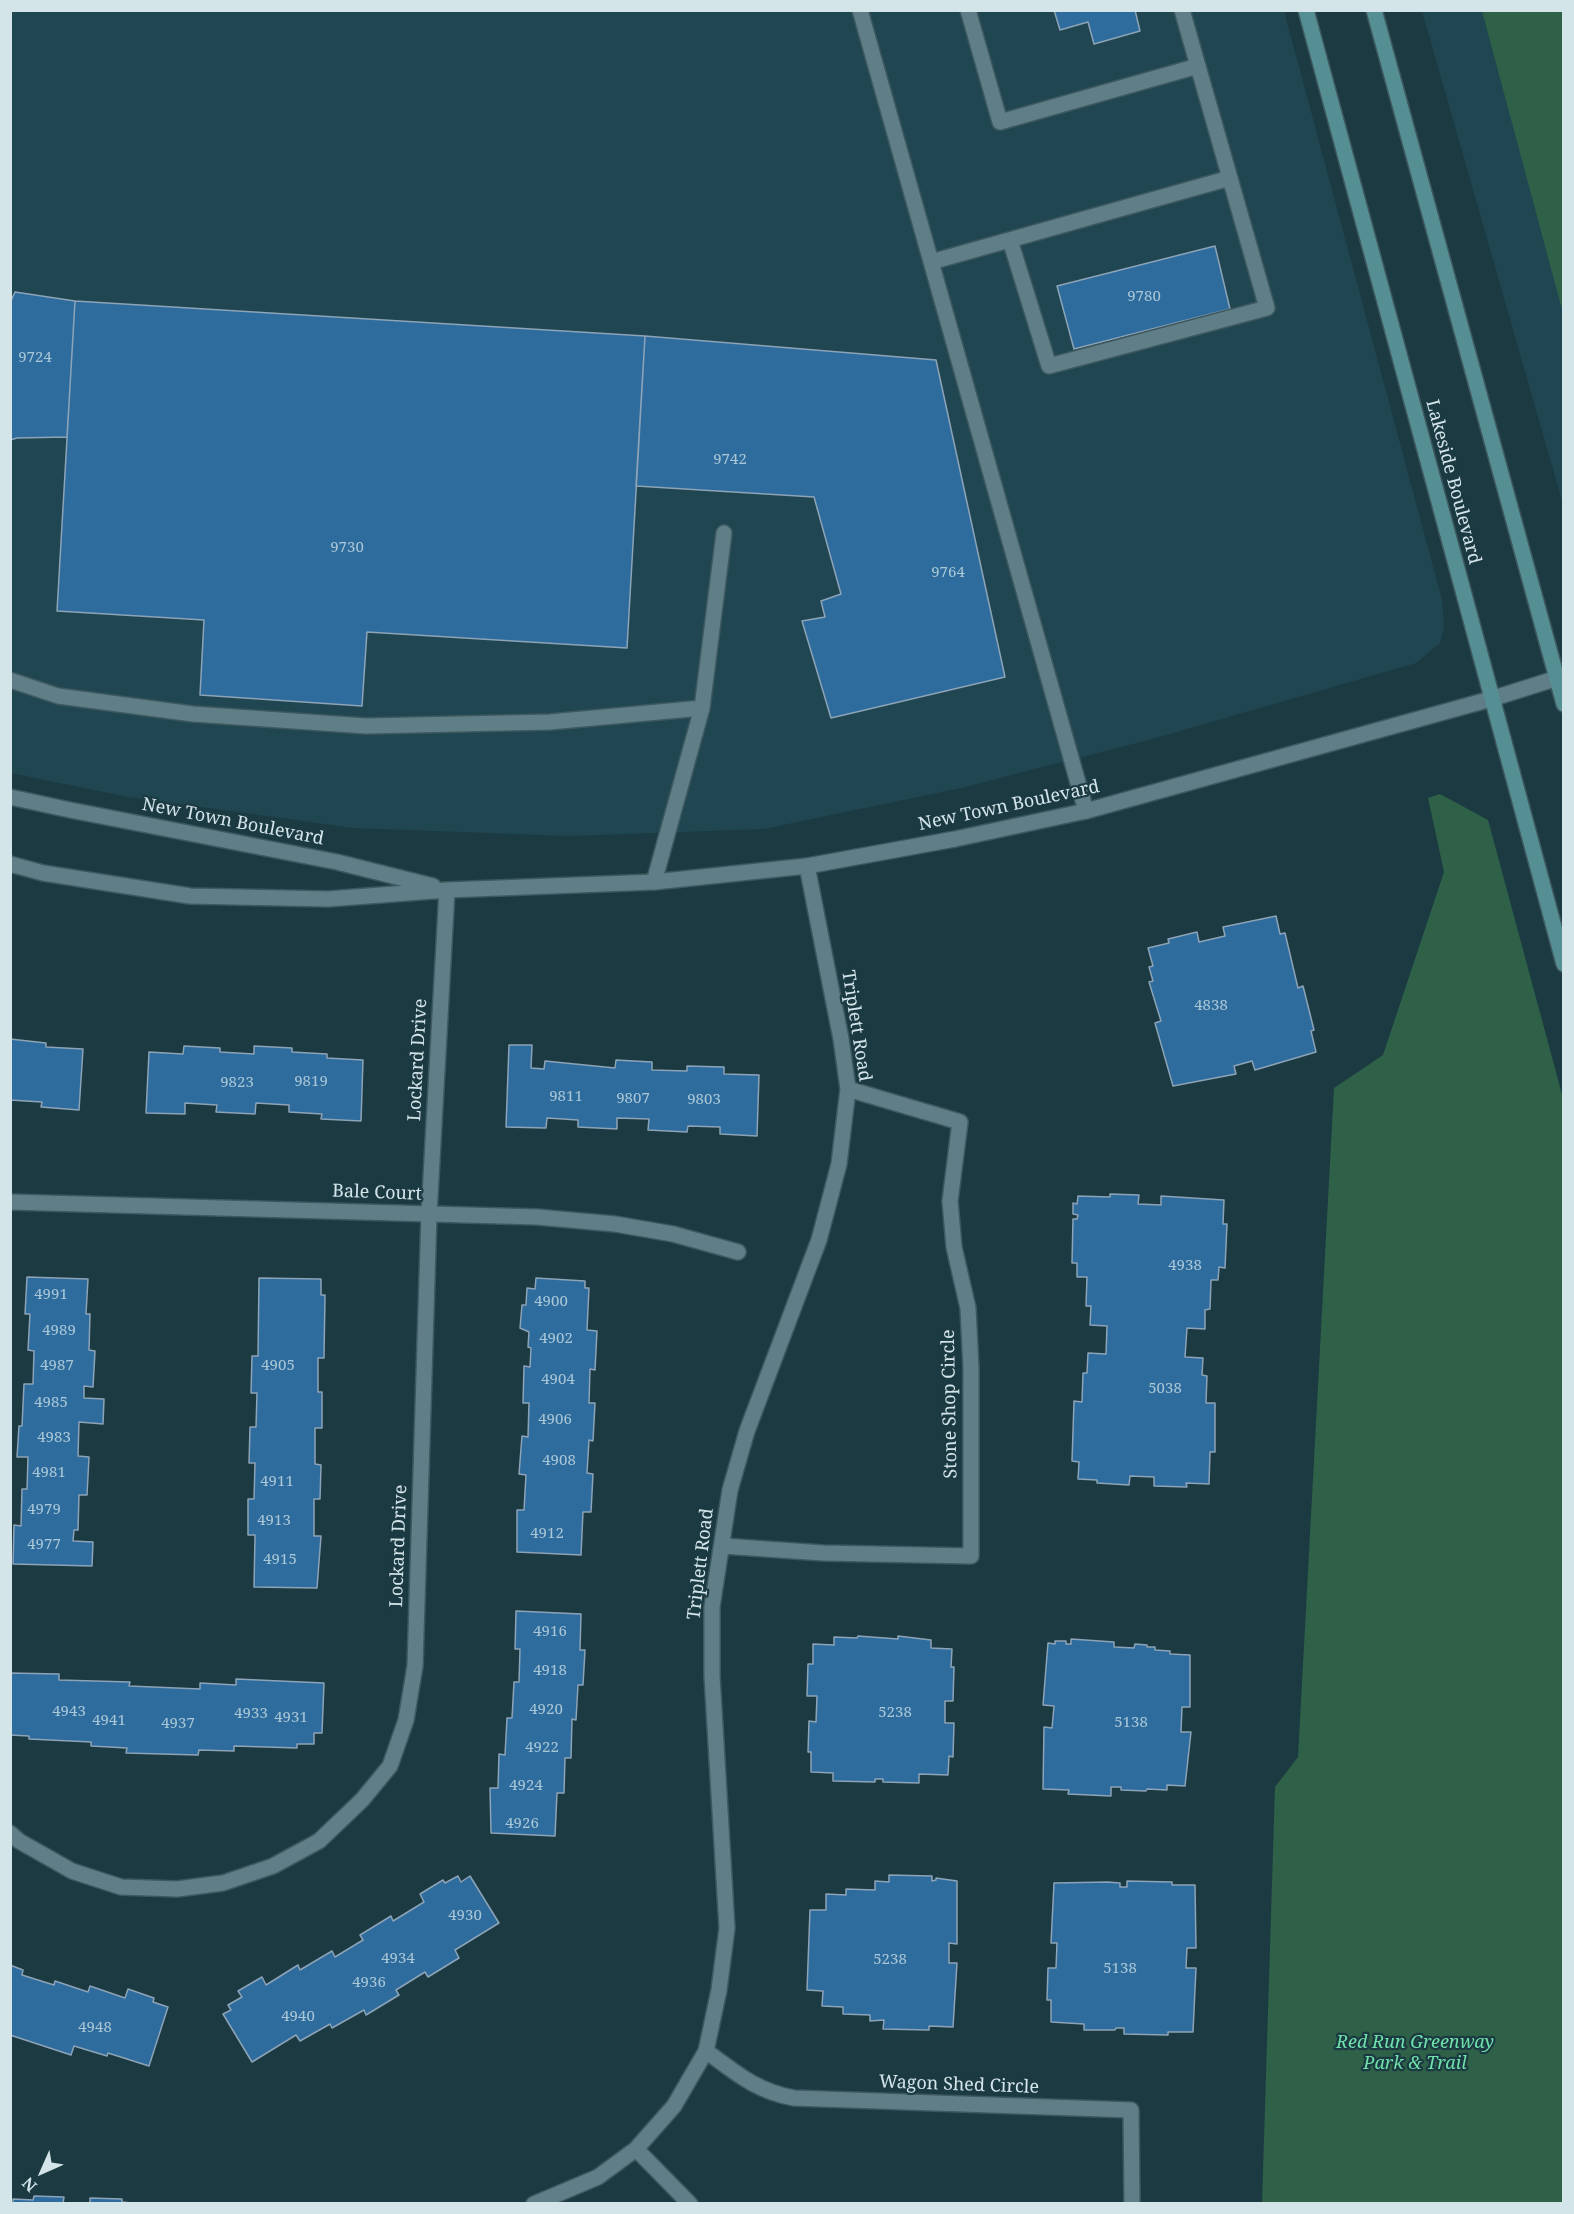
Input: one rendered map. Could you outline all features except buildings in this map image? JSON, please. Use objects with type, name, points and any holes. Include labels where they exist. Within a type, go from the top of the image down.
[{"type":"main road","name":"Lakeside Boulevard","points":[[1306,10],[1563,964]]},
{"type":"main road","points":[[1374,10],[1560,677],[1563,704]]},
{"type":"street","points":[[860,10],[1086,811]]},
{"type":"street","points":[[968,10],[1000,122],[1198,66]]},
{"type":"street","points":[[1010,240],[1049,366],[1267,308],[1182,10]]},
{"type":"street","points":[[931,262],[1230,178]]},
{"type":"street","points":[[654,882],[702,708],[724,533]]},
{"type":"street","name":"New Town Boulevard","points":[[10,864],[44,873],[190,896],[328,899],[447,890],[654,882],[807,866],[955,839],[1086,811],[1491,699],[1560,677]]},
{"type":"street","points":[[10,680],[58,696],[171,711],[366,726],[550,722],[702,708]]},
{"type":"street","name":"New Town Boulevard","points":[[10,797],[337,862],[447,890]]},
{"type":"street","name":"Triplett Road","points":[[534,2204],[597,2177],[636,2149],[674,2106],[706,2051],[719,1990],[727,1928],[712,1676],[712,1607],[730,1490],[747,1431],[819,1240],[839,1164],[848,1089],[841,1039],[807,866]]},
{"type":"street","name":"Lockard Drive","points":[[10,1833],[19,1841],[72,1871],[121,1887],[177,1889],[223,1883],[273,1866],[319,1841],[362,1800],[390,1766],[406,1720],[415,1666],[429,1214],[447,890]]},
{"type":"street","name":"Stone Shop Circle","points":[[723,1546],[823,1553],[971,1556],[971,1368],[968,1308],[954,1247],[950,1201],[960,1122],[848,1089]]},
{"type":"street","name":"Bale Court","points":[[10,1202],[537,1217],[615,1224],[672,1234],[738,1252]]},
{"type":"street","name":"Wagon Shed Circle","points":[[706,2051],[753,2085],[774,2094],[794,2098],[1131,2110],[1132,2204]]},
{"type":"street","points":[[636,2149],[690,2204]]},
{"type":"shaded area","points":[[11,11],[1284,11],[1442,600],[1444,628],[1440,643],[1416,663],[1156,738],[961,788],[764,829],[568,836],[354,828],[128,797],[11,773]]},
{"type":"shaded area","points":[[1422,11],[1563,11],[1563,504]]},
{"type":"green space","points":[[1482,11],[1563,11],[1563,313]]},
{"type":"green space","name":"Red Run Greenway Park & Trail","points":[[1440,794],[1488,820],[1563,1098],[1563,2203],[1262,2203],[1275,1787],[1298,1757],[1334,1088],[1383,1055],[1444,872],[1428,798]]}]
